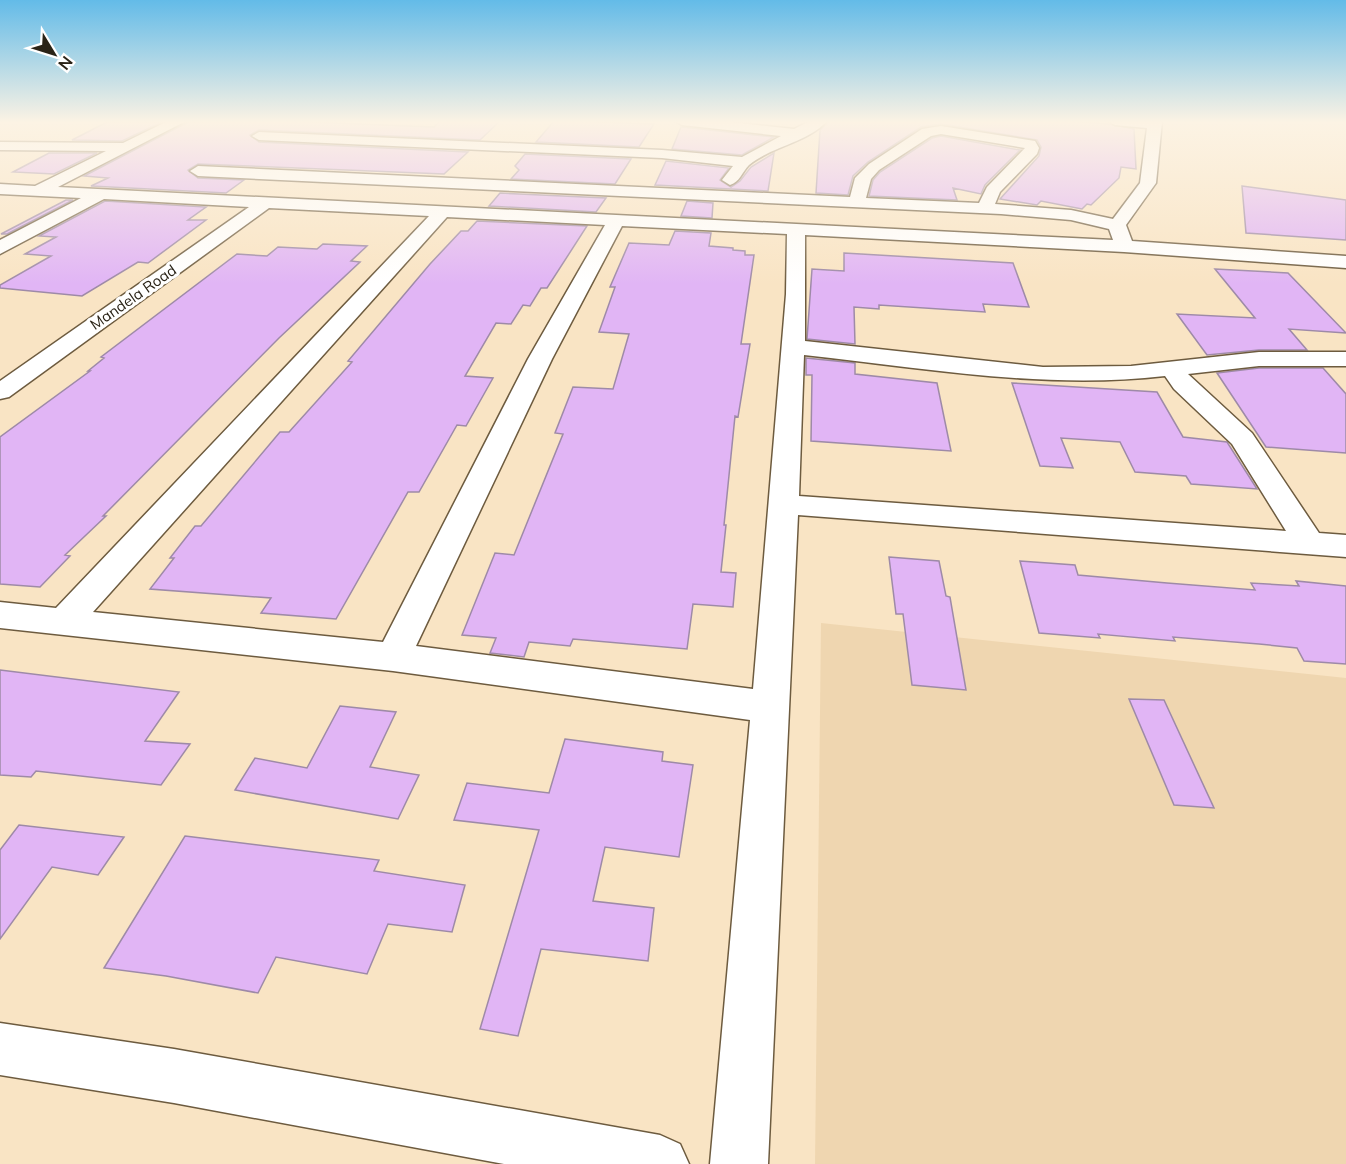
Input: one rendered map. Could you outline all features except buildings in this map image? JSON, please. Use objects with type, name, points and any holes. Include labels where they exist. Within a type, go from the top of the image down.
[{"type":"street","points":[[39,190],[69,175]]},
{"type":"street","points":[[722,194],[735,175]]},
{"type":"street","points":[[858,202],[862,178],[865,175]]},
{"type":"street","points":[[985,208],[993,190],[1008,175]]},
{"type":"street","points":[[1117,225],[1148,183],[1149,175]]},
{"type":"street","points":[[152,197],[188,176],[722,194],[985,208],[1071,215],[1117,225]]},
{"type":"street","points":[[0,189],[1124,246],[1346,262]]},
{"type":"street","points":[[0,248],[99,195]]},
{"type":"street","name":"Mandela Road","points":[[0,392],[265,203]]},
{"type":"street","points":[[65,621],[442,212]]},
{"type":"street","points":[[393,657],[540,359],[615,221]]},
{"type":"street","points":[[1117,225],[1124,246]]},
{"type":"street","points":[[739,1164],[784,504],[796,231]]},
{"type":"street","points":[[792,347],[1043,374],[1131,374],[1259,359],[1346,360]]},
{"type":"street","points":[[1170,368],[1183,384],[1242,439],[1309,542]]},
{"type":"street","points":[[784,504],[1346,546]]},
{"type":"street","points":[[0,615],[393,657],[770,707]]},
{"type":"street","points":[[0,1049],[185,1078],[660,1164]]},
{"type":"shaded area","points":[[821,623],[1346,678],[1346,1164],[815,1164]]}]
